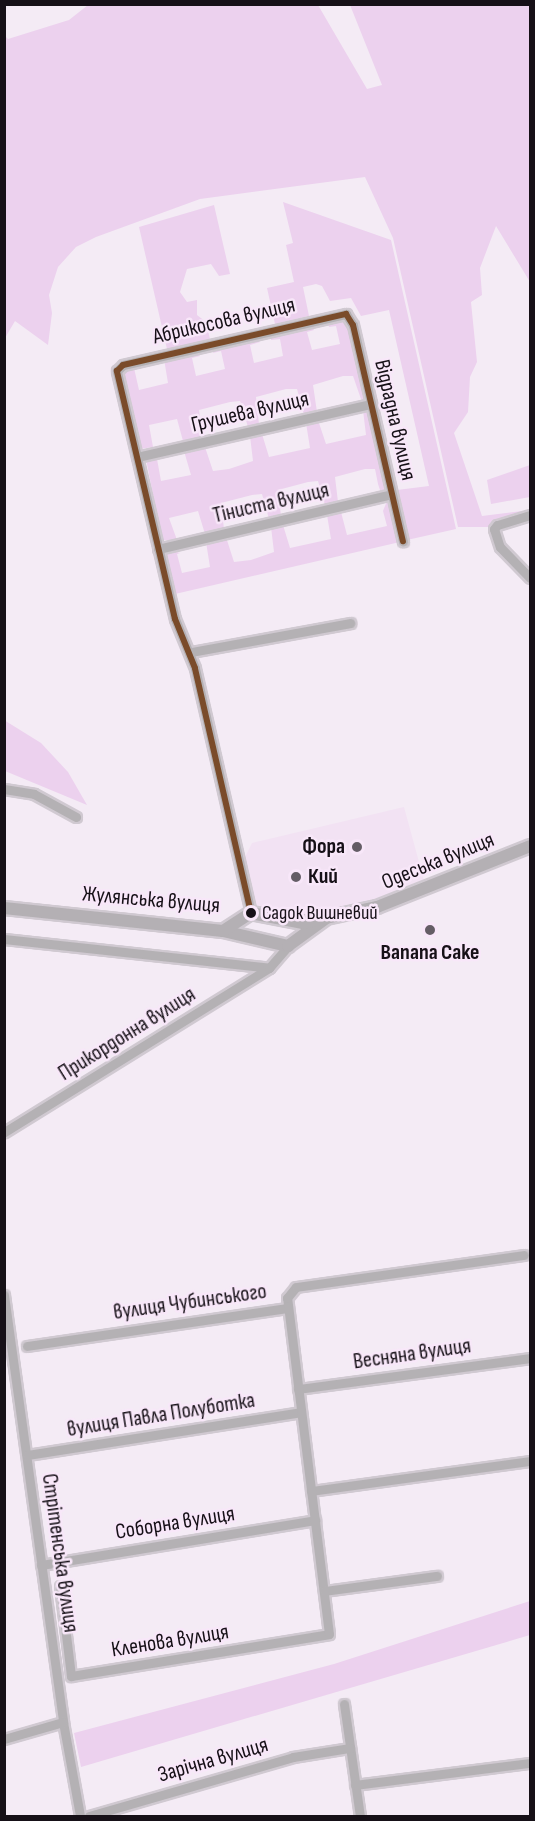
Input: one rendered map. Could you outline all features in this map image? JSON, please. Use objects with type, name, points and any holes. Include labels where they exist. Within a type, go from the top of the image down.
[{"type":"street","name":"Абрикосова вулиця","points":[[137,457],[117,371],[123,365],[341,313]]},
{"type":"street","name":"Відрадна вулиця","points":[[341,313],[353,325],[403,541]]},
{"type":"street","name":"Грушева вулиця","points":[[137,457],[371,404]]},
{"type":"street","points":[[137,457],[175,619],[191,652],[248,915],[242,925],[248,936]]},
{"type":"street","name":"Тіниста вулиця","points":[[158,549],[392,494]]},
{"type":"street","points":[[531,515],[497,525],[494,529],[500,547],[531,578]]},
{"type":"street","points":[[191,652],[350,623]]},
{"type":"street","points":[[4,789],[34,794],[76,817]]},
{"type":"street","name":"Одеська вулиця","points":[[325,919],[352,914],[393,901],[531,846]]},
{"type":"street","name":"Жулянська вулиця","points":[[4,908],[223,931],[248,915],[296,923],[325,919]]},
{"type":"street","points":[[223,931],[288,946],[302,939],[325,919]]},
{"type":"street","points":[[296,923],[302,930],[302,939]]},
{"type":"street","name":"Прикордонна вулиця","points":[[4,939],[269,968]]},
{"type":"street","name":"Прикордонна вулиця","points":[[4,1132],[269,968],[288,946]]},
{"type":"street","name":"вулиця Чубинського","points":[[27,1346],[286,1308],[287,1298],[296,1287],[524,1255]]},
{"type":"street","name":"Стрітенська вулиця","points":[[4,1295],[63,1722],[80,1816]]},
{"type":"street","points":[[286,1308],[324,1591],[437,1576]]},
{"type":"street","name":"Весняна вулиця","points":[[298,1389],[531,1358]]},
{"type":"street","name":"вулиця Павла Полуботка","points":[[27,1455],[301,1412]]},
{"type":"street","points":[[311,1491],[531,1461]]},
{"type":"street","name":"Соборна вулиця","points":[[41,1565],[315,1520]]},
{"type":"street","name":"Кленова вулиця","points":[[60,1586],[71,1676],[329,1634],[324,1591]]},
{"type":"street","points":[[344,1704],[360,1816]]},
{"type":"street","points":[[4,1739],[63,1722]]},
{"type":"street","name":"Зарічна вулиця","points":[[89,1816],[293,1756],[350,1748]]},
{"type":"street","points":[[356,1785],[531,1763]]},
{"type":"shaded area","points":[[88,5],[318,5],[367,89],[382,85],[350,5],[530,5],[530,282],[496,226],[480,268],[482,295],[471,302],[477,362],[470,377],[468,412],[454,433],[482,516],[522,511],[488,527],[458,527],[393,238],[365,177],[200,199],[96,237],[76,247],[58,267],[49,295],[52,313],[48,345],[15,321],[5,338],[5,36],[8,39],[69,20]]},
{"type":"shaded area","points":[[283,202],[391,240],[456,529],[407,540],[397,490],[429,486],[389,310],[361,316],[351,298],[330,301],[322,286],[316,284],[303,287],[309,316],[275,324],[267,288],[294,282],[286,245],[293,243]]},
{"type":"shaded area","points":[[214,205],[230,274],[219,276],[211,264],[187,269],[180,292],[187,302],[197,300],[197,315],[206,322],[210,339],[167,349],[139,227]]},
{"type":"shaded area","points":[[341,319],[348,324],[365,396],[362,402],[353,376],[343,376],[313,385],[317,412],[304,415],[297,389],[286,389],[256,397],[259,424],[248,427],[240,401],[230,402],[199,410],[203,438],[183,441],[177,419],[149,425],[153,447],[140,449],[123,374],[125,368],[134,368],[139,390],[168,383],[164,359],[196,351],[200,356],[192,358],[196,376],[225,369],[221,351],[213,353],[215,347],[257,338],[260,342],[250,345],[254,363],[283,356],[280,339],[271,340],[271,334],[312,325],[314,330],[307,332],[312,350],[340,344],[336,326],[329,327],[328,321]]},
{"type":"shaded area","points":[[363,410],[369,411],[385,491],[381,493],[375,469],[365,469],[335,477],[338,502],[325,505],[318,481],[308,482],[278,490],[281,516],[269,519],[262,494],[252,495],[221,503],[224,529],[205,534],[198,511],[169,518],[177,540],[162,540],[146,459],[157,459],[161,481],[191,475],[184,451],[205,447],[213,471],[229,469],[253,461],[250,436],[262,434],[269,457],[310,448],[306,423],[318,420],[326,444],[366,435]]},
{"type":"shaded area","points":[[530,465],[530,497],[491,504],[487,480]]},
{"type":"shaded area","points":[[387,501],[400,542],[175,594],[165,555],[170,550],[180,553],[177,554],[182,573],[210,567],[206,542],[226,537],[234,562],[251,560],[274,552],[271,527],[283,525],[290,548],[331,539],[327,515],[341,512],[347,535],[387,526],[383,511]]},
{"type":"shaded area","points":[[4,720],[41,743],[68,772],[87,805],[5,771]]},
{"type":"shaded area","points":[[404,807],[425,884],[378,902],[296,920],[257,911],[245,857],[252,843]]},
{"type":"shaded area","points":[[530,1601],[530,1635],[81,1767],[74,1733],[334,1664]]},
{"type":"transit line","points":[[251,913],[195,668],[175,619],[117,371],[123,365],[346,314],[353,325],[403,541]]},
{"type":"place","name":"Фора","points":[[357,847]]},
{"type":"place","name":"Кий","points":[[296,877]]},
{"type":"place","name":"Садок Вишневий","points":[[251,913]]},
{"type":"place","name":"Banana Cake","points":[[430,930]]}]
